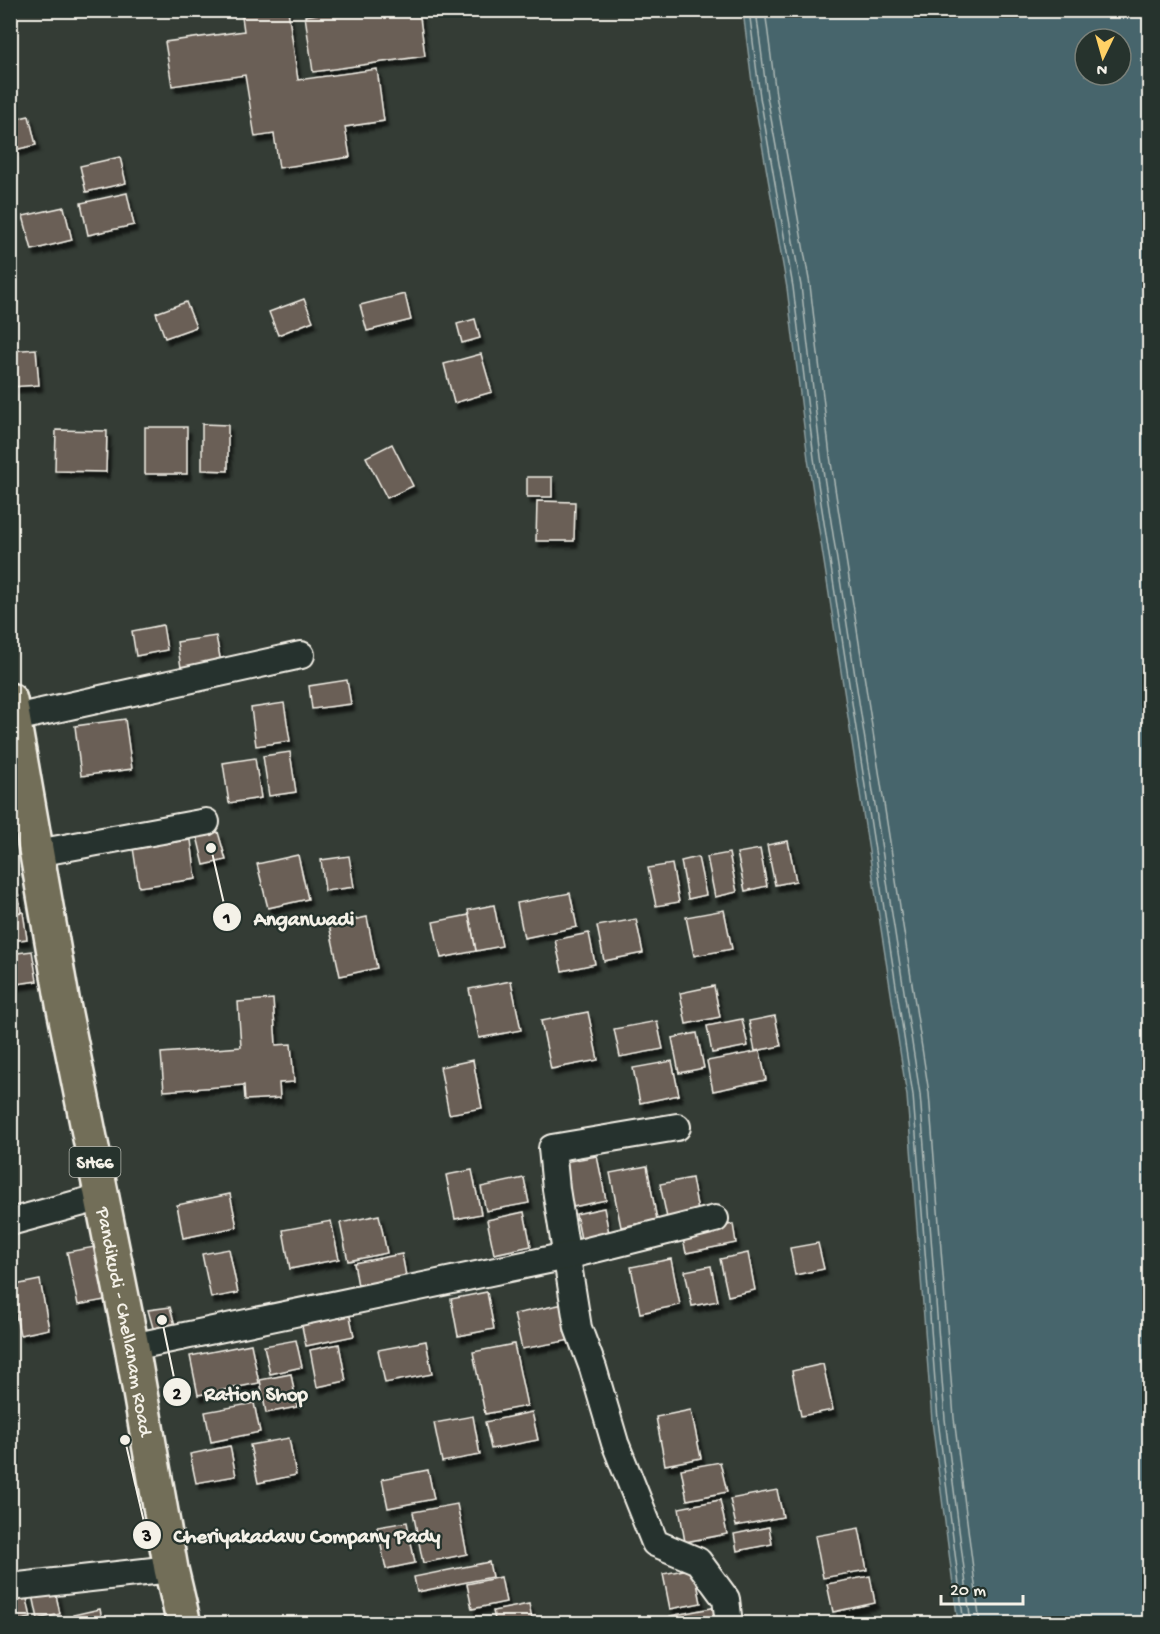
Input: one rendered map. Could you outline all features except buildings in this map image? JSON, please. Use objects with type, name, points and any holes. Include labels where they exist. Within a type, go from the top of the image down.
[{"type":"main road","name":"Pandikudi - Chellanam Road","points":[[12,712],[63,1004],[132,1347],[171,1569],[184,1623]]},
{"type":"street","points":[[12,712],[301,655]]},
{"type":"street","points":[[37,853],[206,822]]},
{"type":"street","points":[[677,1127],[552,1148],[556,1188],[578,1328],[593,1368],[615,1443],[655,1543],[698,1562],[726,1599],[729,1623]]},
{"type":"street","points":[[10,1222],[102,1197]]},
{"type":"street","points":[[132,1347],[567,1256],[715,1219]]},
{"type":"street","points":[[10,1587],[171,1569]]},
{"type":"water","points":[[743,11],[1149,11],[1149,1623],[958,1623],[932,1421],[907,1096],[808,459],[787,288],[754,98]]},
{"type":"place","name":"Anganwadi","points":[[211,848]]},
{"type":"place","name":"Ration Shop","points":[[162,1320]]},
{"type":"place","name":"Cheriyakadavu Company Pady","points":[[125,1440]]}]
